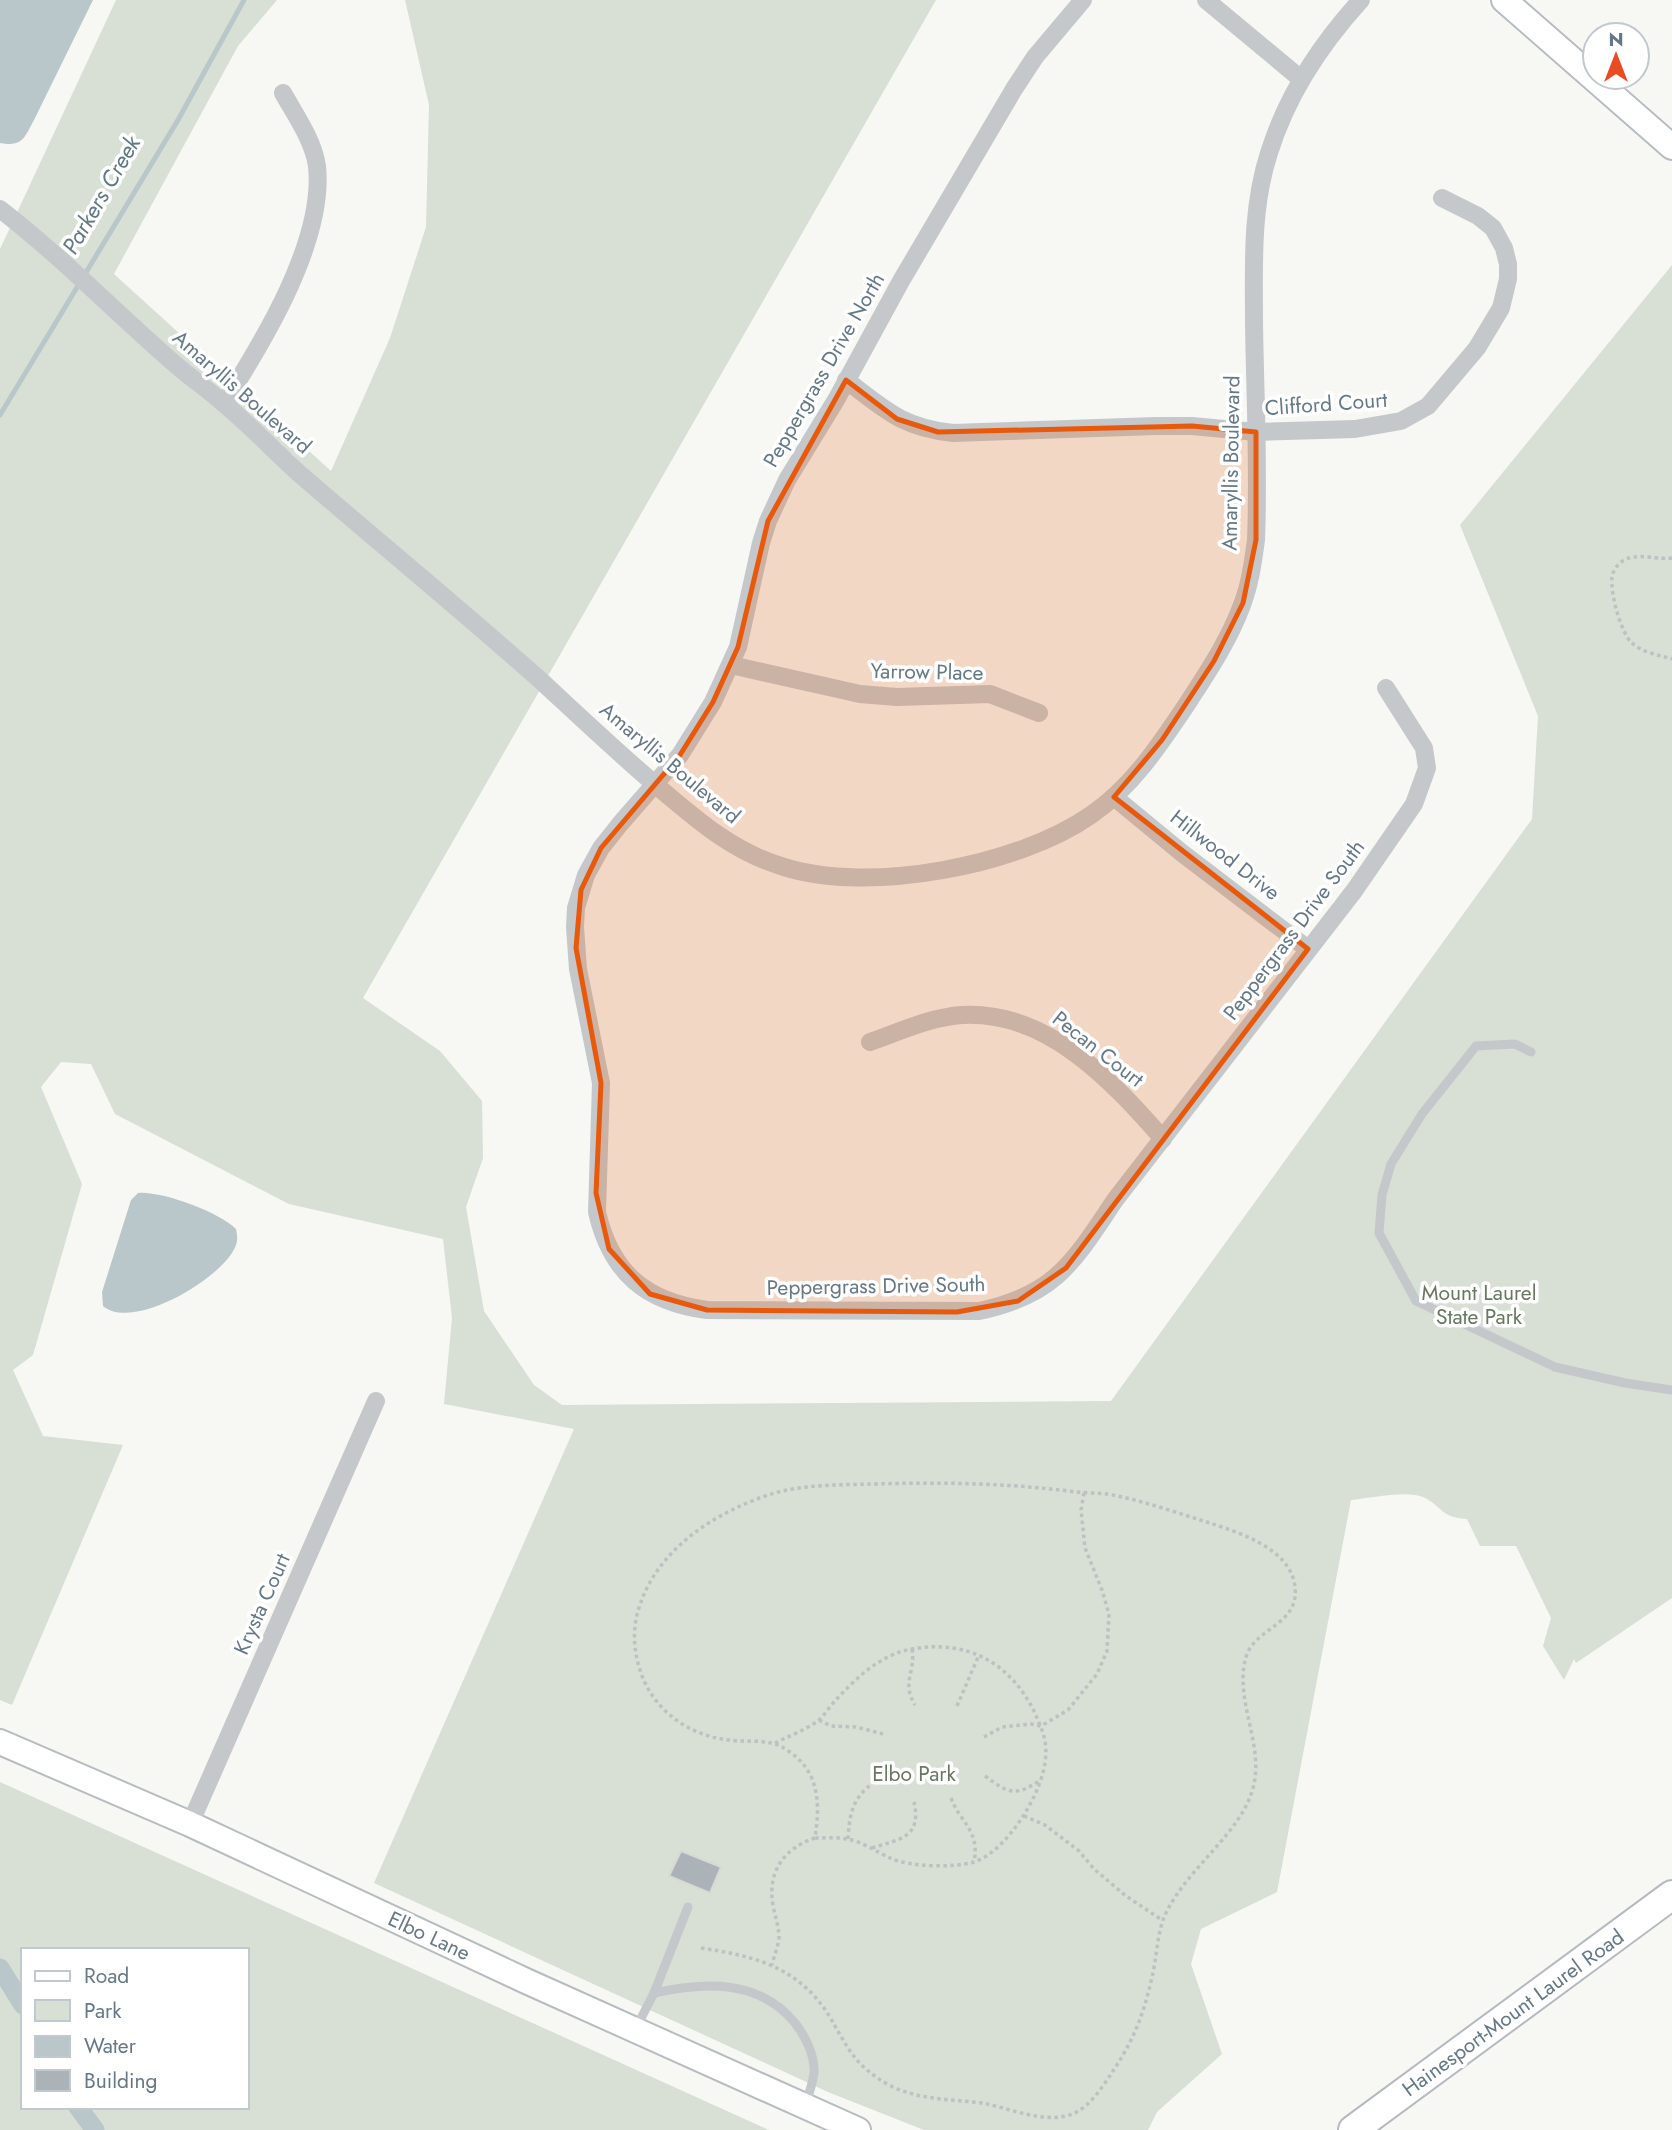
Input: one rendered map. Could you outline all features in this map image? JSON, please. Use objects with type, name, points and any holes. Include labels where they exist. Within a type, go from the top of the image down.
[{"type":"main road","name":"Hainesport-Mount Laurel Road","points":[[1353,2130],[1672,1895]]},
{"type":"street","name":"Peppergrass Drive North","points":[[654,784],[694,734],[731,665],[744,628],[768,521],[787,480],[1014,89],[1035,57],[1083,0]]},
{"type":"street","points":[[1206,0],[1301,79]]},
{"type":"street","name":"Amaryllis Boulevard","points":[[0,209],[57,256],[178,367],[224,403],[301,475],[492,638],[689,814],[735,847],[786,868],[839,878],[865,879],[918,874],[1027,848],[1080,823],[1114,797],[1163,740],[1230,634],[1252,571],[1256,540],[1256,212],[1269,153],[1301,79],[1318,53],[1361,0]]},
{"type":"street","points":[[1504,0],[1672,147]]},
{"type":"street","points":[[224,403],[271,327],[300,259],[315,204],[317,166],[311,144],[283,93]]},
{"type":"street","name":"Clifford Court","points":[[846,380],[897,419],[938,432],[986,433],[1192,426],[1256,432],[1355,429],[1401,421],[1428,406],[1459,371],[1486,335],[1501,308],[1508,279],[1504,248],[1493,228],[1478,216],[1442,198]]},
{"type":"street","name":"Yarrow Place","points":[[731,665],[860,694],[897,697],[990,694],[1039,713]]},
{"type":"street","name":"Peppergrass Drive South","points":[[654,784],[593,861],[580,890],[575,927],[578,969],[601,1083],[596,1193],[597,1212],[609,1250],[620,1267],[650,1294],[668,1302],[707,1310],[979,1311],[1018,1301],[1066,1268],[1115,1200],[1354,891],[1404,821],[1422,786],[1427,768],[1424,748],[1386,688]]},
{"type":"street","name":"Hillwood Drive","points":[[1114,797],[1182,853],[1308,949]]},
{"type":"street","name":"Pecan Court","points":[[870,1042],[943,1017],[981,1015],[1018,1022],[1052,1038],[1109,1081],[1163,1139]]},
{"type":"street","name":"Krysta Court","points":[[190,1824],[376,1401]]},
{"type":"street","name":"Elbo Lane","points":[[0,1742],[190,1824],[858,2130]]},
{"type":"lane","points":[[1531,1052],[1515,1044],[1476,1046],[1422,1114],[1391,1164],[1382,1195],[1379,1233],[1416,1301],[1555,1367],[1625,1383],[1672,1390]]},
{"type":"lane","points":[[635,2030],[654,1993],[688,1907]]},
{"type":"lane","points":[[654,1993],[707,1984],[737,1987],[764,1997],[786,2013],[803,2033],[811,2054],[814,2072],[805,2106]]},
{"type":"path","points":[[1672,558],[1629,558],[1618,564],[1612,577],[1616,607],[1624,634],[1640,648],[1672,659]]},
{"type":"path","points":[[701,1948],[733,1953],[772,1965],[795,1977],[816,1998],[830,2017],[842,2042],[858,2062],[895,2088],[920,2097],[988,2104],[1037,2116],[1062,2117],[1080,2111],[1097,2095],[1130,2046],[1144,2014],[1163,1920],[1190,1876],[1242,1815],[1254,1788],[1256,1764],[1246,1709],[1245,1659],[1250,1648],[1288,1614],[1296,1596],[1293,1575],[1279,1555],[1230,1530],[1107,1494],[1008,1484],[967,1482],[798,1488],[769,1495],[704,1525],[681,1542],[648,1586],[634,1629],[636,1660],[645,1685],[657,1705],[694,1732],[724,1740],[775,1743],[796,1756],[815,1785],[818,1801],[815,1838]]},
{"type":"path","points":[[984,1737],[1002,1727],[1031,1724],[1041,1726],[1068,1710],[1097,1674],[1107,1651],[1109,1614],[1084,1548],[1084,1493]]},
{"type":"path","points":[[772,1965],[779,1942],[771,1882],[787,1853],[801,1843],[815,1838],[848,1839],[894,1860],[950,1865],[974,1862],[993,1851],[1024,1815],[1041,1780],[1045,1742],[1041,1726],[1013,1677],[995,1662],[946,1647],[912,1649],[886,1657],[869,1668],[819,1720],[775,1743]]},
{"type":"path","points":[[912,1649],[914,1658],[908,1689],[915,1705]]},
{"type":"path","points":[[957,1706],[979,1655]]},
{"type":"path","points":[[819,1720],[831,1726],[856,1727],[883,1734]]},
{"type":"path","points":[[848,1839],[849,1824],[856,1801],[863,1790],[884,1775]]},
{"type":"path","points":[[985,1776],[1009,1791],[1020,1792],[1041,1780]]},
{"type":"path","points":[[951,1798],[975,1839],[974,1862]]},
{"type":"path","points":[[870,1849],[902,1839],[915,1829],[914,1802]]},
{"type":"path","points":[[1024,1815],[1045,1825],[1079,1851],[1094,1869],[1126,1896],[1163,1920]]},
{"type":"highlighted area","points":[[846,380],[897,419],[938,432],[1192,426],[1256,432],[1256,540],[1243,603],[1214,661],[1162,740],[1114,797],[1308,949],[1066,1268],[1018,1301],[957,1312],[707,1310],[650,1294],[609,1249],[596,1193],[601,1083],[576,948],[581,890],[601,848],[680,755],[713,702],[738,647],[768,521]]},
{"type":"green space","points":[[116,0],[277,0],[238,46],[114,274],[331,471],[390,338],[426,227],[429,105],[405,0],[936,0],[363,998],[440,1051],[482,1101],[483,1158],[466,1207],[484,1311],[534,1385],[562,1405],[1111,1401],[1532,819],[1538,716],[1460,525],[1672,265],[1672,1598],[1576,1663],[1574,1659],[1564,1680],[1543,1646],[1551,1618],[1516,1546],[1480,1546],[1467,1519],[1446,1514],[1430,1501],[1416,1495],[1398,1494],[1351,1500],[1277,1892],[1201,1929],[1191,1964],[1222,2054],[1157,2112],[1148,2130],[924,2130],[828,2092],[374,1883],[574,1429],[444,1404],[452,1318],[443,1239],[289,1204],[115,1114],[91,1064],[61,1062],[41,1087],[82,1184],[33,1355],[13,1370],[43,1436],[123,1445],[12,1705],[0,1700],[0,249]]},
{"type":"green space","points":[[0,1782],[769,2130],[0,2130]]},
{"type":"water","points":[[0,0],[93,0],[28,132],[22,140],[14,144],[0,143]]},
{"type":"water","points":[[138,1193],[175,1199],[217,1216],[236,1229],[237,1241],[228,1258],[215,1272],[177,1297],[135,1312],[117,1312],[103,1306],[102,1292],[131,1200]]},
{"type":"building","points":[[681,1851],[721,1867],[710,1893],[669,1876]]},
{"type":"waterway","name":"Parkers Creek","points":[[0,415],[178,120],[244,0]]},
{"type":"waterway","name":"Parkers Creek","points":[[0,1968],[21,2002]]},
{"type":"waterway","name":"Parkers Creek","points":[[79,2109],[95,2130]]},
{"type":"park label","name":"Mount Laurel State Park","points":[[1479,1305]]},
{"type":"park label","name":"Elbo Park","points":[[914,1774]]}]
